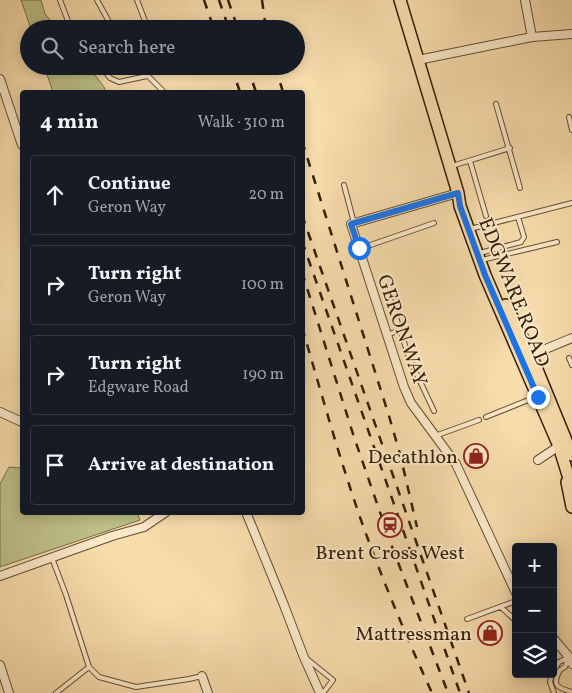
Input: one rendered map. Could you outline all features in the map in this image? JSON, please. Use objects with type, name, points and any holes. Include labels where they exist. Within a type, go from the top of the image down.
[{"type":"main road","name":"EDGWARE ROAD","points":[[400,0],[458,193],[466,202],[471,228],[559,446],[572,488]]},
{"type":"main road","name":"EDGWARE ROAD","points":[[482,256],[531,355],[572,455]]},
{"type":"main road","points":[[531,355],[572,442]]},
{"type":"main road","points":[[559,446],[572,507]]},
{"type":"street","points":[[525,0],[532,38]]},
{"type":"street","points":[[418,60],[532,38],[572,34]]},
{"type":"street","points":[[0,79],[20,139]]},
{"type":"street","points":[[354,223],[458,193]]},
{"type":"street","name":"GERON WAY","points":[[354,223],[351,224],[404,387],[411,403],[427,428],[456,464],[514,588]]},
{"type":"street","points":[[531,355],[572,338]]},
{"type":"street","points":[[0,412],[20,421]]},
{"type":"street","points":[[538,460],[559,446]]},
{"type":"street","points":[[0,576],[150,525],[162,515]]},
{"type":"street","points":[[247,515],[303,656],[321,693]]},
{"type":"street","points":[[557,642],[571,658]]},
{"type":"street","points":[[0,665],[9,693]]},
{"type":"street","points":[[202,676],[208,693]]},
{"type":"lane","points":[[60,0],[68,20]]},
{"type":"lane","points":[[97,0],[107,20]]},
{"type":"lane","points":[[137,0],[145,20]]},
{"type":"lane","points":[[108,75],[119,82],[146,76],[162,90]]},
{"type":"lane","points":[[496,104],[520,188]]},
{"type":"lane","points":[[569,117],[572,130]]},
{"type":"lane","points":[[450,166],[510,148]]},
{"type":"lane","points":[[470,161],[486,216]]},
{"type":"lane","points":[[344,185],[354,223]]},
{"type":"lane","points":[[471,228],[572,203]]},
{"type":"lane","points":[[482,256],[521,242],[524,238],[518,217]]},
{"type":"lane","points":[[359,248],[434,223]]},
{"type":"lane","points":[[482,256],[557,242]]},
{"type":"lane","points":[[391,301],[410,360],[434,411]]},
{"type":"lane","points":[[387,336],[400,330]]},
{"type":"lane","points":[[569,358],[572,365]]},
{"type":"lane","points":[[486,417],[538,397]]},
{"type":"lane","points":[[435,436],[479,420]]},
{"type":"lane","points":[[52,558],[89,668],[99,677],[136,687],[202,676]]},
{"type":"lane","points":[[467,619],[512,603]]},
{"type":"lane","points":[[501,607],[512,617]]},
{"type":"lane","points":[[303,656],[333,680],[321,693]]},
{"type":"lane","points":[[557,665],[559,662],[571,658]]},
{"type":"lane","points":[[571,658],[565,667],[560,670],[556,681],[557,686],[572,692]]},
{"type":"lane","points":[[56,693],[89,668]]},
{"type":"lane","points":[[551,678],[554,693]]},
{"type":"green space","points":[[21,0],[41,0],[45,14],[50,20],[28,20]]},
{"type":"green space","points":[[47,75],[95,75],[105,90],[52,90]]},
{"type":"green space","points":[[9,467],[20,468],[20,515],[138,515],[140,520],[0,567],[0,484]]},
{"type":"railway","points":[[204,0],[211,20]]},
{"type":"railway","points":[[219,0],[226,20]]},
{"type":"railway","points":[[228,0],[235,20]]},
{"type":"railway","points":[[262,0],[265,20]]},
{"type":"railway","points":[[234,75],[239,90]]},
{"type":"railway","points":[[250,75],[255,90]]},
{"type":"railway","points":[[278,75],[282,90]]},
{"type":"railway","points":[[305,150],[389,416],[417,527]]},
{"type":"railway","points":[[305,224],[469,693]]},
{"type":"railway","points":[[305,250],[460,693]]},
{"type":"railway","points":[[305,282],[354,437],[391,544],[448,693]]},
{"type":"railway","points":[[305,337],[361,520],[377,564],[432,693]]},
{"type":"place","name":"Decathlon","points":[[476,456]]},
{"type":"place","name":"Brent Cross West","points":[[390,525]]},
{"type":"place","name":"Mattressman","points":[[490,633]]},
{"type":"route","points":[[359,248],[351,224],[458,193],[460,206],[485,275],[538,397]]}]
